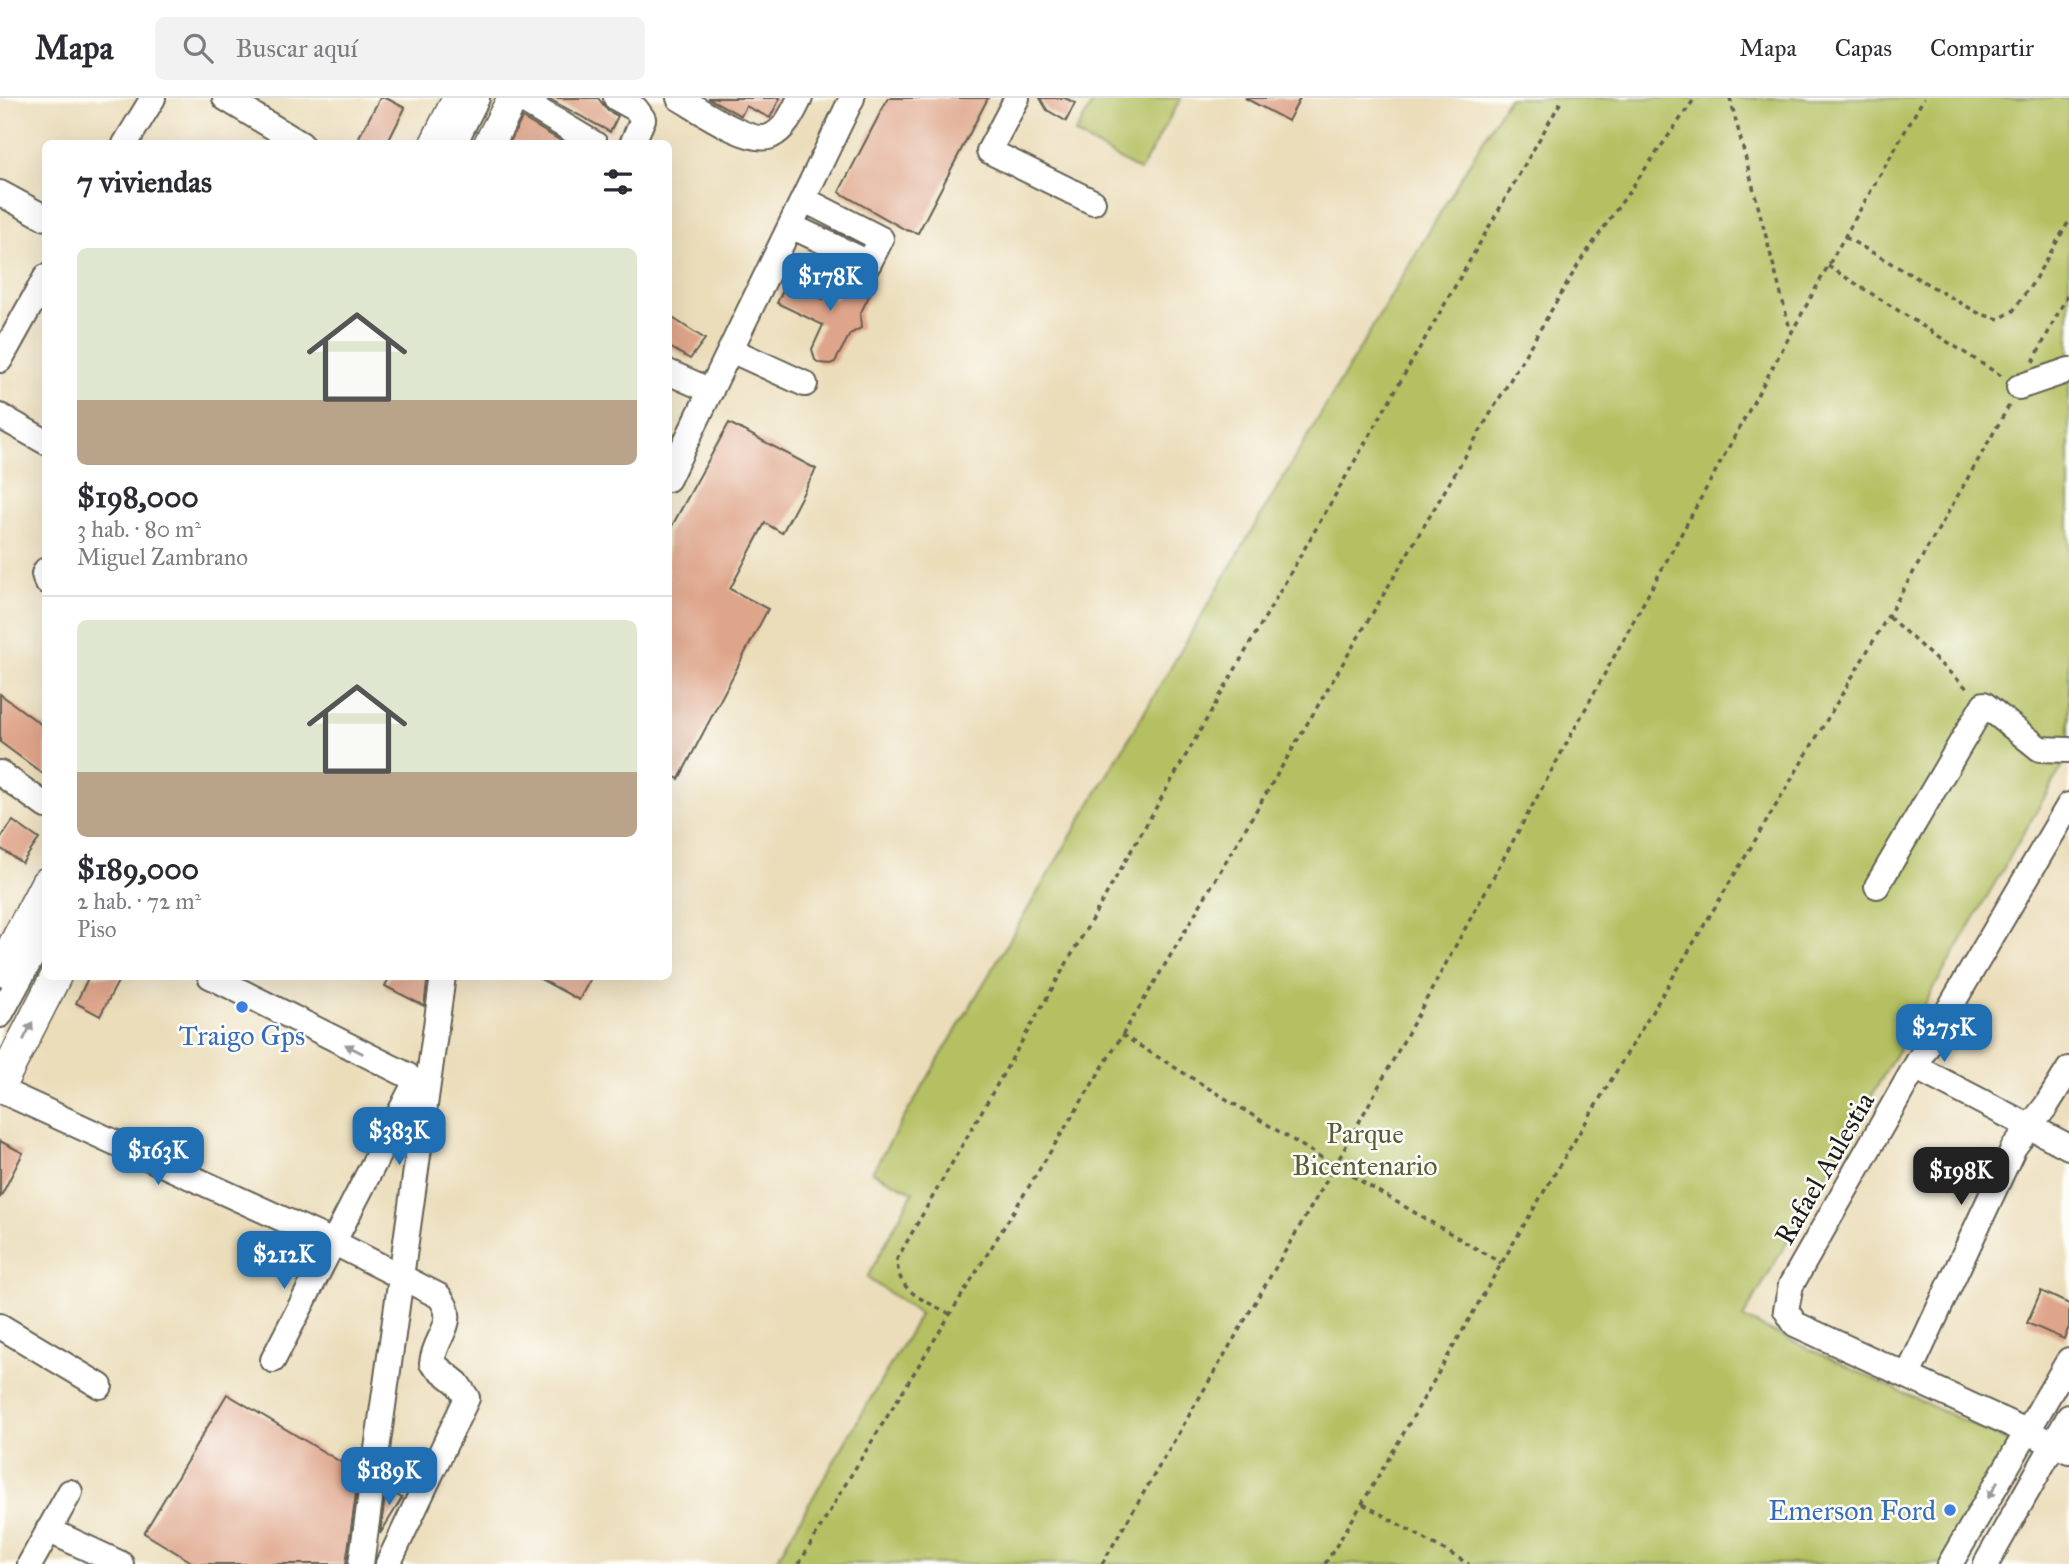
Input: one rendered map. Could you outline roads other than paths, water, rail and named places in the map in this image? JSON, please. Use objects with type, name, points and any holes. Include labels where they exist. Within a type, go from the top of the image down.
[{"type":"main road","points":[[437,140],[458,98]]},
{"type":"main road","points":[[491,140],[515,98]]},
{"type":"main road","points":[[3,958],[42,890]]},
{"type":"main road","points":[[0,1088],[54,980]]},
{"type":"street","points":[[127,140],[153,98]]},
{"type":"street","points":[[225,98],[294,140]]},
{"type":"street","points":[[456,140],[477,98]]},
{"type":"street","points":[[515,98],[588,140]]},
{"type":"street","points":[[616,98],[636,109],[643,119],[634,140]]},
{"type":"street","points":[[679,98],[743,134],[764,139],[773,136],[786,124],[800,98]]},
{"type":"street","points":[[672,465],[711,391],[852,98]]},
{"type":"street","points":[[1017,98],[989,151],[1093,202]]},
{"type":"street","points":[[0,193],[42,216]]},
{"type":"street","points":[[791,226],[869,263],[881,239],[803,199]]},
{"type":"street","points":[[0,360],[42,284]]},
{"type":"street","points":[[731,350],[805,384]]},
{"type":"street","points":[[2019,387],[2069,370]]},
{"type":"street","points":[[672,374],[711,391]]},
{"type":"street","points":[[0,416],[42,440]]},
{"type":"street","points":[[1877,886],[1984,704],[2040,749],[2069,750]]},
{"type":"street","points":[[0,773],[42,803]]},
{"type":"street","name":"Rafael Aulestia","points":[[1908,1375],[1795,1324],[1786,1310],[1791,1285],[2069,805]]},
{"type":"street","points":[[0,1016],[42,938]]},
{"type":"street","points":[[218,980],[407,1075],[413,1082],[413,1087],[335,1243],[273,1360]]},
{"type":"street","points":[[361,1564],[442,980]]},
{"type":"street","points":[[1915,1067],[2069,1147]]},
{"type":"street","points":[[2061,1447],[1908,1375],[2014,1147],[2046,1106],[2069,1069]]},
{"type":"street","points":[[0,1088],[335,1243],[439,1296],[447,1307],[447,1325],[434,1348],[432,1363],[457,1383],[467,1398],[388,1564]]},
{"type":"street","points":[[0,1326],[100,1386]]},
{"type":"street","points":[[1950,1564],[2069,1360]]},
{"type":"street","points":[[1986,1564],[2061,1447],[2069,1417]]},
{"type":"street","points":[[30,1564],[70,1492]]},
{"type":"street","points":[[48,1530],[121,1564]]},
{"type":"place","name":"Traigo Gps","points":[[242,1007]]},
{"type":"place","name":"Emerson Ford","points":[[1950,1510]]},
{"type":"park label","name":"Parque Bicentenario","points":[[1365,1149]]}]
